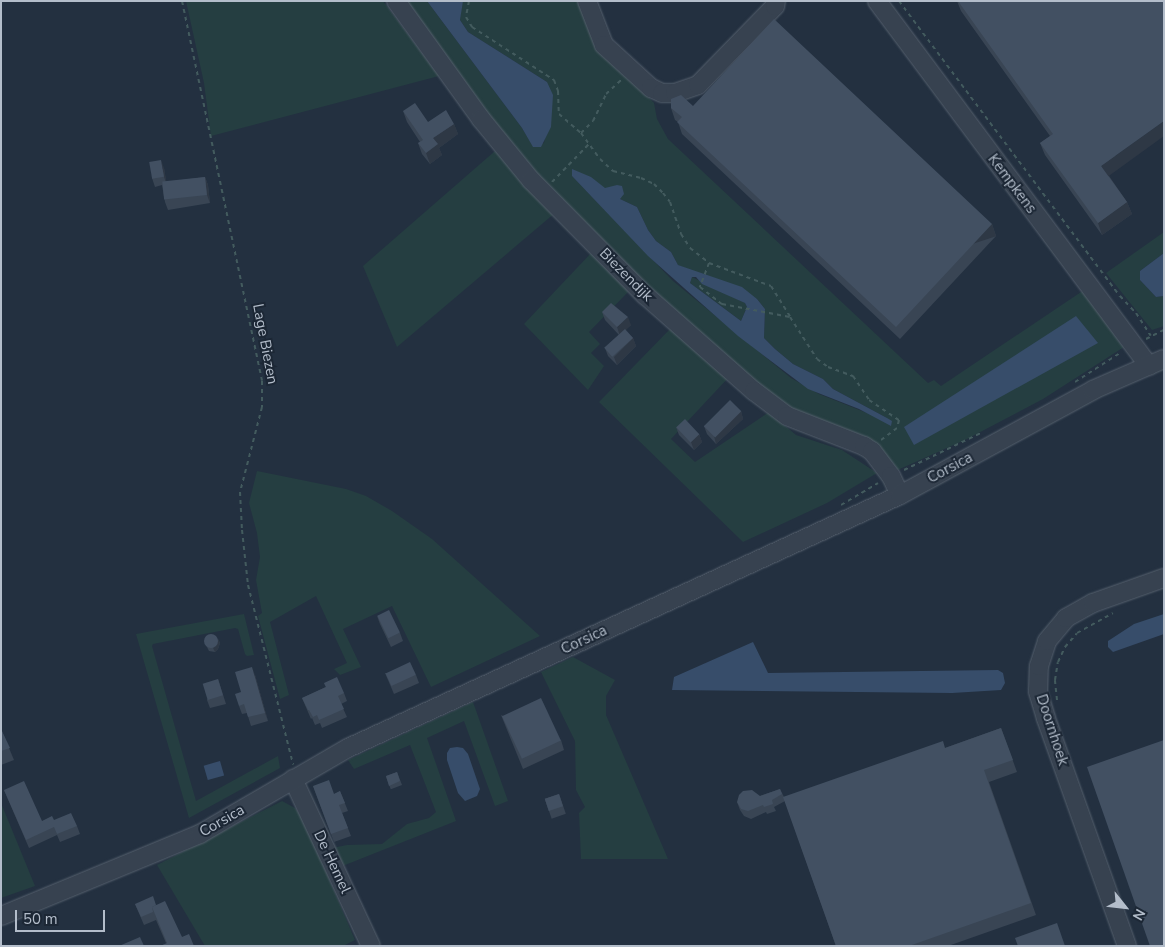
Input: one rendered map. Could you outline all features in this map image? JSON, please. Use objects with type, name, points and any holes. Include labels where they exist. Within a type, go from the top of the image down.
[{"type":"street","name":"Biezendijk","points":[[396,1],[481,119],[531,180],[645,295],[754,391],[786,416],[864,446],[877,456],[891,476],[900,495]]},
{"type":"street","points":[[587,1],[604,45],[651,88],[662,93],[687,90],[698,85],[775,6],[776,1]]},
{"type":"street","name":"Kempkens","points":[[877,1],[1132,346],[1156,362]]},
{"type":"street","name":"Corsica","points":[[1,916],[200,834],[348,748],[900,495],[1094,390],[1156,362]]},
{"type":"street","name":"Doornhoek","points":[[1127,946],[1046,718],[1038,691],[1038,666],[1047,641],[1066,618],[1093,603],[1164,578]]},
{"type":"street","name":"De Hemel","points":[[293,779],[372,946]]},
{"type":"path","name":"Lage Biezen","points":[[182,1],[262,381],[262,408],[240,492],[242,530],[248,586],[293,764],[293,779]]},
{"type":"path","points":[[469,1],[465,12],[469,23],[554,80],[558,91],[559,114],[581,134],[600,159],[613,171],[641,178],[654,184],[663,193],[670,202],[684,242],[709,263],[771,286],[817,359],[828,367],[853,376],[868,400],[899,420],[896,428],[883,438]]},
{"type":"path","name":"Kempkens","points":[[899,1],[1120,296],[1136,313],[1151,336]]},
{"type":"path","points":[[581,134],[593,121],[606,94],[632,70]]},
{"type":"path","points":[[546,188],[589,144]]},
{"type":"path","points":[[709,263],[700,287],[722,304],[790,317]]},
{"type":"path","points":[[1070,385],[1132,346],[1164,330]]},
{"type":"path","name":"Corsica","points":[[891,476],[985,431]]},
{"type":"path","name":"Doornhoek","points":[[1057,701],[1055,680],[1058,662],[1065,647],[1077,633],[1102,617],[1116,612]]},
{"type":"green space","points":[[186,1],[383,1],[439,76],[211,136],[204,83]]},
{"type":"green space","points":[[401,1],[427,1],[522,128],[533,146],[544,143],[547,82],[468,32],[460,20],[461,5],[463,1],[580,1],[603,52],[654,103],[657,119],[668,139],[928,383],[934,380],[941,386],[1084,290],[1124,347],[1043,399],[967,439],[893,472],[787,409],[704,345],[540,182]],"holes":[[[572,176],[607,189],[617,185],[620,199],[637,207],[648,230],[656,241],[671,252],[678,265],[757,299],[765,309],[764,338],[793,364],[823,379],[833,389],[887,418],[867,413],[819,394],[791,378],[673,281]]]},
{"type":"green space","points":[[495,151],[555,213],[397,347],[363,266]]},
{"type":"green space","points":[[1164,232],[1164,253],[1140,271],[1140,280],[1156,297],[1164,296],[1164,326],[1152,330],[1106,273]]},
{"type":"green space","points":[[593,251],[631,289],[589,332],[600,344],[591,353],[604,366],[588,390],[524,324]]},
{"type":"green space","points":[[692,277],[745,303],[747,307],[741,321],[690,283]]},
{"type":"green space","points":[[671,328],[729,377],[671,439],[695,462],[769,412],[796,435],[842,450],[877,473],[827,503],[743,542],[599,402]]},
{"type":"green space","points":[[257,471],[346,489],[366,496],[392,511],[432,539],[540,636],[431,687],[392,606],[343,629],[361,667],[340,675],[334,669],[347,663],[316,596],[270,622],[289,695],[280,699],[258,616],[262,613],[256,580],[260,557],[257,533],[249,503]]},
{"type":"green space","points":[[244,614],[254,655],[247,656],[245,654],[238,629],[235,628],[153,644],[152,646],[196,801],[278,756],[280,768],[189,818],[136,634]]},
{"type":"green space","points":[[573,657],[615,680],[606,696],[606,715],[668,859],[581,859],[579,813],[585,807],[576,790],[575,741],[541,672]]},
{"type":"green space","points":[[473,702],[508,801],[495,806],[464,721],[427,738],[456,821],[340,867],[332,848],[347,845],[382,844],[407,824],[429,818],[436,812],[410,745],[354,769],[348,760]]},
{"type":"green space","points":[[282,801],[295,808],[303,818],[355,940],[343,946],[205,946],[157,865]]},
{"type":"green space","points":[[1,803],[35,886],[1,898]]},
{"type":"water","points":[[427,1],[463,1],[460,20],[468,32],[547,82],[553,95],[551,127],[541,147],[533,147],[522,128]]},
{"type":"water","points":[[572,169],[591,177],[605,188],[617,185],[622,186],[624,194],[620,199],[637,207],[648,230],[656,241],[671,252],[678,265],[742,287],[757,299],[765,309],[764,338],[775,349],[793,364],[823,379],[833,389],[892,421],[891,426],[859,409],[808,389],[738,336],[648,256],[572,176]],"holes":[[[692,277],[696,277],[702,284],[745,303],[747,307],[741,321],[690,283]]]},
{"type":"water","points":[[1164,253],[1164,296],[1156,297],[1140,280],[1140,271]]},
{"type":"water","points":[[1076,316],[1098,343],[914,445],[904,427]]},
{"type":"water","points":[[1164,614],[1164,634],[1113,652],[1108,647],[1108,641],[1134,624]]},
{"type":"water","points":[[753,642],[768,673],[998,670],[1003,673],[1005,683],[1001,690],[952,693],[672,690],[674,677]]},
{"type":"water","points":[[450,748],[463,748],[468,754],[480,789],[477,796],[465,801],[458,793],[447,760],[447,753]]},
{"type":"water","points":[[220,761],[224,775],[208,780],[204,766]]},
{"type":"building","points":[[958,1],[1164,1],[1164,121],[1101,166],[1127,202],[1098,223],[1040,143],[1053,134]]},
{"type":"building","points":[[774,19],[992,224],[896,327],[677,122],[682,117],[671,108],[671,99],[681,95],[693,106]]},
{"type":"building","points":[[415,103],[428,122],[446,110],[454,124],[433,138],[438,144],[426,153],[418,143],[423,140],[403,111]]},
{"type":"building","points":[[161,160],[164,177],[152,179],[149,162]]},
{"type":"building","points":[[205,177],[207,195],[164,199],[162,181]]},
{"type":"building","points":[[611,303],[628,317],[617,327],[602,312]]},
{"type":"building","points":[[625,329],[633,338],[612,357],[604,348]]},
{"type":"building","points":[[730,400],[741,411],[715,437],[704,426]]},
{"type":"building","points":[[685,419],[699,434],[691,443],[676,427]]},
{"type":"building","points":[[389,610],[400,632],[388,638],[377,616]]},
{"type":"building","points":[[211,634],[216,636],[218,641],[216,646],[211,648],[206,646],[204,641],[206,636]]},
{"type":"building","points":[[410,662],[416,675],[391,686],[386,673]]},
{"type":"building","points":[[252,667],[265,713],[248,717],[244,704],[239,706],[235,694],[241,692],[235,672]]},
{"type":"building","points":[[337,677],[344,693],[338,696],[344,709],[319,720],[317,715],[313,717],[302,698],[326,687],[324,683]]},
{"type":"building","points":[[218,679],[223,695],[208,700],[203,684]]},
{"type":"building","points":[[541,698],[561,741],[522,759],[502,716]]},
{"type":"building","points":[[1001,728],[1013,760],[984,770],[1031,903],[909,946],[836,946],[783,797],[943,741],[945,748]]},
{"type":"building","points":[[1,729],[10,748],[1,751]]},
{"type":"building","points":[[1164,740],[1164,946],[1150,946],[1087,767]]},
{"type":"building","points":[[397,772],[400,781],[389,786],[386,776]]},
{"type":"building","points":[[329,780],[334,794],[340,791],[345,803],[339,805],[348,828],[331,834],[313,786]]},
{"type":"building","points":[[24,781],[42,821],[52,816],[54,820],[71,813],[77,826],[57,834],[54,827],[26,840],[4,790]]},
{"type":"building","points":[[780,789],[782,794],[772,800],[773,804],[764,807],[763,805],[748,811],[741,809],[737,802],[739,795],[743,791],[752,790],[760,796]]},
{"type":"building","points":[[559,794],[563,806],[549,811],[545,799]]},
{"type":"building","points":[[153,896],[156,905],[152,907],[153,912],[141,917],[135,904]]},
{"type":"building","points":[[165,901],[182,937],[189,934],[194,946],[160,946],[167,943],[152,907]]},
{"type":"building","points":[[1057,923],[1065,946],[1018,946],[1015,938]]},
{"type":"building","points":[[140,937],[144,946],[119,946]]}]
